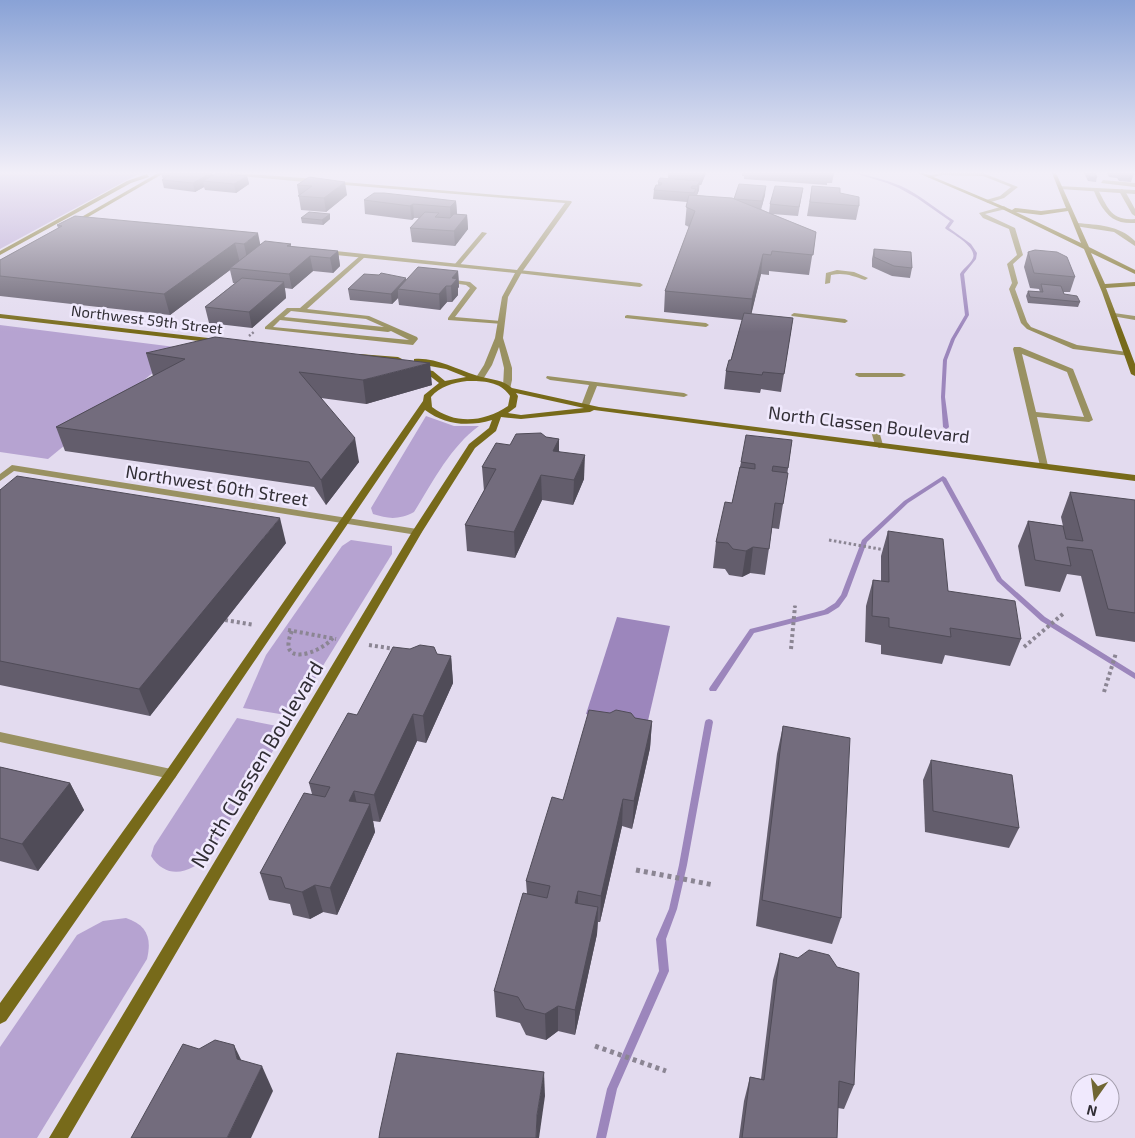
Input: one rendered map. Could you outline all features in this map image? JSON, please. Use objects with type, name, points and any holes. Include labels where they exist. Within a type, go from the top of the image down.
[{"type":"main road","points":[[0,253],[49,226]]},
{"type":"main road","points":[[1042,226],[1135,272]]},
{"type":"main road","points":[[1077,226],[1103,286],[1135,374]]},
{"type":"main road","points":[[1103,286],[1135,284]]},
{"type":"main road","name":"Northwest 59th Street","points":[[0,315],[228,343]]},
{"type":"main road","points":[[401,367],[350,357],[376,356],[426,362],[464,372],[477,379]]},
{"type":"main road","points":[[0,1016],[171,774],[426,402],[430,392],[443,384],[431,372],[410,368]]},
{"type":"main road","name":"North Classen Boulevard","points":[[443,384],[458,380],[477,379],[497,382],[509,389],[598,409],[1135,478]]},
{"type":"main road","name":"North Classen Boulevard","points":[[58,1138],[418,532],[472,446],[493,429],[499,416],[512,407],[514,401],[509,389]]},
{"type":"main road","name":"North Classen Boulevard","points":[[426,402],[433,413],[451,420],[474,422],[499,416],[521,417],[598,409]]},
{"type":"street","points":[[69,226],[82,228]]},
{"type":"street","points":[[477,379],[488,365],[499,338],[505,297],[552,226]]},
{"type":"street","points":[[1007,226],[1012,228],[1020,255],[1010,264],[1016,283],[1012,289],[1024,323],[1029,328],[1076,347],[1130,357]]},
{"type":"street","points":[[1087,226],[1120,230],[1127,234],[1135,244]]},
{"type":"street","points":[[457,265],[484,233]]},
{"type":"street","points":[[316,251],[640,285]]},
{"type":"street","points":[[302,310],[363,256]]},
{"type":"street","points":[[433,274],[442,263]]},
{"type":"street","points":[[827,283],[828,274],[836,271],[859,274],[865,278]]},
{"type":"street","points":[[438,280],[468,284],[474,288],[450,319],[501,323]]},
{"type":"street","points":[[289,309],[302,310],[367,317],[414,339],[410,343],[268,328],[289,309]]},
{"type":"street","points":[[794,315],[845,321]]},
{"type":"street","points":[[1114,315],[1135,318]]},
{"type":"street","points":[[627,316],[706,325]]},
{"type":"street","points":[[278,318],[396,331]]},
{"type":"street","points":[[499,338],[508,358],[509,389]]},
{"type":"street","points":[[1032,414],[1089,420],[1070,371],[1018,349],[1032,414],[1044,466]]},
{"type":"street","points":[[859,375],[902,375]]},
{"type":"street","points":[[550,378],[684,395]]},
{"type":"street","points":[[585,406],[594,383]]},
{"type":"street","points":[[873,424],[879,445]]},
{"type":"street","name":"Northwest 60th Street","points":[[0,478],[12,468],[418,532]]},
{"type":"street","points":[[0,737],[171,774]]},
{"type":"path","points":[[249,336],[255,330]]},
{"type":"path","points":[[829,540],[888,551]]},
{"type":"path","points":[[791,649],[794,603]]},
{"type":"path","points":[[1024,646],[1064,613]]},
{"type":"path","points":[[292,631],[333,638],[324,649],[308,656],[293,652],[287,644],[292,631]]},
{"type":"path","points":[[375,646],[398,650]]},
{"type":"path","points":[[1104,692],[1116,653]]},
{"type":"path","points":[[636,870],[714,886]]},
{"type":"path","points":[[595,1046],[666,1071]]},
{"type":"shaded area","points":[[0,226],[42,226],[0,249]]},
{"type":"shaded area","points":[[0,325],[183,348],[48,459],[0,452]]},
{"type":"shaded area","points":[[426,416],[454,426],[479,426],[459,444],[435,477],[414,512],[394,518],[373,514],[371,508]]},
{"type":"shaded area","points":[[351,540],[392,546],[392,554],[292,716],[243,708],[266,655],[342,546]]},
{"type":"shaded area","points":[[617,617],[670,626],[647,725],[586,714]]},
{"type":"shaded area","points":[[237,718],[287,728],[209,855],[187,870],[179,872],[164,869],[151,856],[154,846]]},
{"type":"shaded area","points":[[126,918],[139,924],[146,933],[149,945],[147,959],[37,1138],[0,1138],[0,1047],[77,935],[103,921]]},
{"type":"building","points":[[62,226],[184,226],[258,233],[244,244],[235,243],[164,294],[0,276],[0,260]]},
{"type":"building","points":[[412,226],[458,226],[454,231],[410,228]]},
{"type":"building","points":[[689,226],[801,226],[816,232],[813,255],[772,251],[771,255],[763,254],[752,299],[665,291]]},
{"type":"building","points":[[265,241],[291,244],[287,246],[338,251],[330,258],[310,256],[289,274],[230,268]]},
{"type":"building","points":[[874,249],[911,252],[912,268],[894,266],[874,257]]},
{"type":"building","points":[[1035,250],[1057,252],[1067,257],[1075,277],[1034,273],[1028,252]]},
{"type":"building","points":[[418,267],[458,271],[452,278],[457,279],[451,286],[446,286],[439,294],[398,289]]},
{"type":"building","points":[[381,273],[406,278],[391,294],[348,289],[364,274],[379,275]]},
{"type":"building","points":[[242,278],[284,282],[249,312],[205,307]]},
{"type":"building","points":[[1041,284],[1061,286],[1064,294],[1077,296],[1080,302],[1030,297],[1028,291],[1043,292]]},
{"type":"building","points":[[744,313],[793,318],[784,374],[763,372],[762,375],[726,371],[729,360],[731,360]]},
{"type":"building","points":[[215,337],[430,363],[363,380],[299,372],[355,438],[321,480],[309,462],[56,427],[185,359],[146,353]]},
{"type":"building","points":[[541,433],[546,437],[559,439],[553,451],[585,455],[574,480],[541,475],[514,532],[465,525],[496,469],[482,467],[496,443],[510,445],[516,434]]},
{"type":"building","points":[[746,435],[792,440],[788,468],[773,466],[772,471],[788,473],[783,504],[775,503],[769,549],[753,547],[746,551],[733,549],[728,543],[716,542],[725,502],[732,503],[740,467],[755,469],[755,464],[741,462]]},
{"type":"building","points":[[17,476],[280,518],[139,689],[0,661],[0,490]]},
{"type":"building","points":[[1070,492],[1135,500],[1135,613],[1108,609],[1092,550],[1067,547],[1071,566],[1035,560],[1028,521],[1063,526],[1066,539],[1083,541]]},
{"type":"building","points":[[888,531],[943,539],[948,591],[1015,601],[1021,639],[950,628],[951,637],[889,627],[889,618],[872,616],[873,580],[889,582]]},
{"type":"building","points":[[420,645],[434,647],[437,654],[451,656],[423,716],[413,714],[374,795],[354,791],[349,801],[370,804],[330,888],[315,885],[302,892],[285,888],[281,877],[260,873],[304,793],[325,797],[330,787],[309,783],[348,713],[357,715],[393,647],[410,649]]},
{"type":"building","points":[[589,710],[610,713],[616,710],[631,713],[635,718],[652,721],[634,801],[623,799],[601,896],[578,891],[575,903],[598,907],[575,1010],[558,1006],[545,1014],[525,1009],[518,997],[494,991],[523,893],[547,898],[550,886],[526,881],[552,797],[563,800]]},
{"type":"building","points":[[783,726],[850,738],[841,918],[762,900]]},
{"type":"building","points":[[931,760],[1012,775],[1019,828],[933,811]]},
{"type":"building","points":[[0,767],[70,783],[22,844],[0,838]]},
{"type":"building","points":[[809,950],[829,955],[837,967],[859,973],[854,1085],[839,1081],[837,1138],[742,1138],[750,1077],[764,1080],[780,953],[798,958]]},
{"type":"building","points":[[215,1040],[234,1045],[237,1059],[262,1066],[227,1138],[131,1138],[183,1044],[199,1049]]},
{"type":"building","points":[[397,1053],[544,1072],[537,1115],[536,1138],[379,1138]]},
{"type":"waterway","points":[[946,427],[943,397],[945,360],[953,339],[967,315],[962,274],[975,257],[975,253],[969,244],[947,228],[948,226]]},
{"type":"waterway","points":[[713,689],[752,631],[826,612],[837,605],[844,596],[864,541],[906,502],[943,478],[999,580],[1043,619],[1135,676]]},
{"type":"waterway","points":[[601,1138],[612,1089],[664,971],[661,939],[673,909],[683,865],[709,722]]}]
